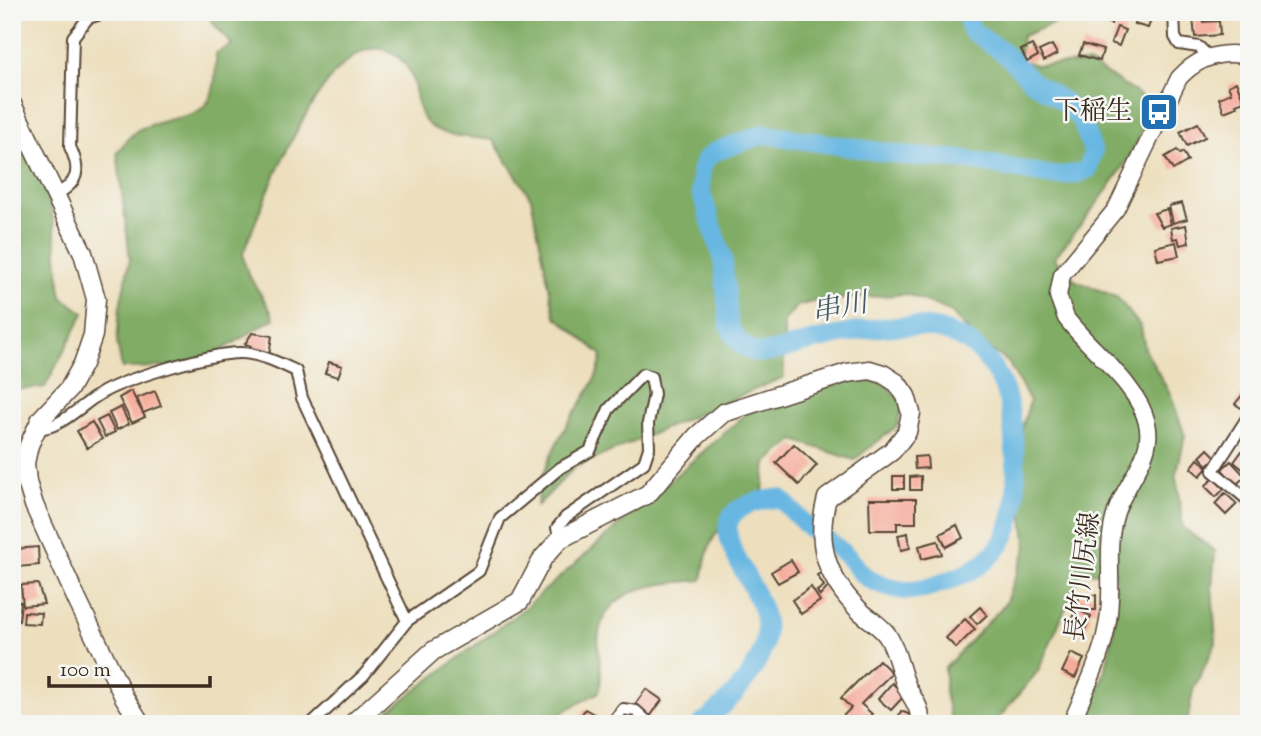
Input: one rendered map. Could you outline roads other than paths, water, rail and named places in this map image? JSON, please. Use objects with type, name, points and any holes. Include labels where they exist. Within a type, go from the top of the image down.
[{"type":"main road","points":[[1209,57],[1229,53],[1249,56]]},
{"type":"main road","name":"長竹川尻線","points":[[1071,724],[1106,634],[1110,607],[1108,558],[1114,519],[1124,492],[1144,455],[1148,431],[1144,413],[1134,395],[1066,318],[1059,302],[1058,284],[1067,266],[1122,199],[1179,78],[1191,66],[1209,57]]},
{"type":"main road","points":[[12,104],[91,274],[96,314],[89,350],[77,377],[35,428],[26,456],[30,493],[107,663],[141,724]]},
{"type":"main road","points":[[352,724],[433,651],[520,601],[543,558],[561,539],[648,494],[697,436],[723,412],[744,403],[855,371],[883,374],[897,383],[906,396],[911,413],[907,432],[892,452],[830,494],[825,505],[822,551],[827,564],[856,607],[881,628],[890,640],[906,685],[920,712],[919,724]]},
{"type":"street","points":[[55,194],[69,188],[77,176],[77,161],[70,147],[73,37],[88,18],[107,12]]},
{"type":"street","points":[[1174,12],[1175,37],[1179,44],[1199,47],[1209,57]]},
{"type":"street","points":[[35,428],[50,429],[104,391],[188,362],[240,353],[270,359],[296,372],[302,398],[407,621]]},
{"type":"street","points":[[311,724],[364,676],[407,621],[478,571],[500,518],[560,468],[590,451],[609,410],[622,393],[643,374],[651,377],[654,394],[648,423],[649,448],[644,464],[566,517],[557,528],[561,539]]},
{"type":"street","points":[[1249,415],[1213,471],[1249,501]]},
{"type":"street","points":[[611,724],[623,709],[636,711],[650,724]]},
{"type":"waterway","name":"串川","points":[[701,724],[744,682],[753,670],[764,642],[766,628],[762,608],[732,548],[728,530],[732,516],[748,504],[780,498],[806,525],[844,553],[866,577],[906,591],[930,587],[970,571],[988,559],[1001,545],[1009,528],[1016,489],[1011,414],[999,378],[976,348],[955,335],[932,328],[906,326],[854,332],[768,353],[751,351],[737,340],[729,324],[723,260],[701,192],[701,171],[705,160],[714,152],[764,134],[908,156],[968,160],[1055,176],[1076,174],[1088,169],[1093,152],[1082,121],[1063,101],[1033,82],[1003,52],[972,31],[965,12]]},
{"type":"place","name":"下稲生","points":[[1159,112]]}]
